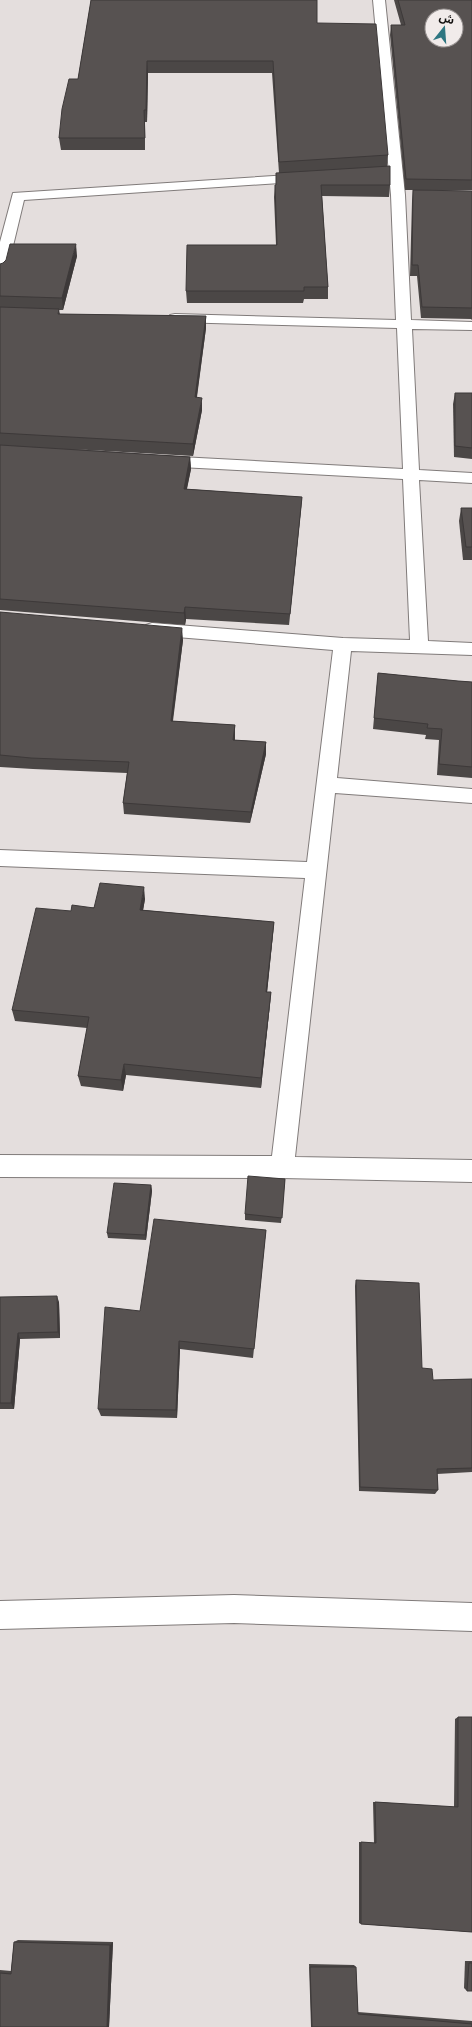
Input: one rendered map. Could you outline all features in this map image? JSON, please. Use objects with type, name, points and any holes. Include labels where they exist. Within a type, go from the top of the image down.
[{"type":"street","points":[[380,0],[394,172],[405,195],[403,324],[419,647]]},
{"type":"street","points":[[379,173],[394,172]]},
{"type":"street","points":[[0,271],[12,195],[316,177]]},
{"type":"street","points":[[158,318],[472,326]]},
{"type":"street","points":[[142,460],[472,478]]},
{"type":"street","points":[[139,628],[343,644],[472,650]]},
{"type":"street","points":[[282,1167],[343,644]]},
{"type":"street","points":[[326,784],[472,796]]},
{"type":"street","points":[[0,858],[317,870]]},
{"type":"street","points":[[0,1166],[282,1167],[472,1171]]},
{"type":"street","points":[[0,1615],[234,1609],[472,1617]]},
{"type":"building","points":[[91,0],[317,0],[317,23],[376,24],[388,155],[279,162],[273,61],[147,61],[146,110],[144,110],[145,138],[59,138],[62,109],[69,79],[78,79]]},
{"type":"building","points":[[398,0],[472,0],[472,180],[406,179],[391,25],[405,25]]},
{"type":"building","points":[[390,166],[390,185],[321,185],[328,287],[304,287],[304,291],[186,291],[187,245],[277,245],[276,173]]},
{"type":"building","points":[[413,190],[472,191],[472,308],[422,307],[418,265],[412,265]]},
{"type":"building","points":[[10,244],[76,244],[62,298],[0,296],[0,264],[6,260]]},
{"type":"building","points":[[0,307],[59,309],[58,314],[206,316],[195,397],[202,398],[193,444],[0,433]]},
{"type":"building","points":[[455,393],[472,393],[472,448],[455,446]]},
{"type":"building","points":[[0,445],[190,457],[184,489],[302,497],[290,614],[185,607],[184,613],[0,599]]},
{"type":"building","points":[[461,508],[472,508],[472,547],[466,547]]},
{"type":"building","points":[[0,612],[182,628],[171,721],[235,725],[233,740],[266,742],[251,812],[123,803],[129,762],[31,758],[0,755]]},
{"type":"building","points":[[378,673],[472,682],[472,767],[439,764],[442,729],[427,728],[428,724],[374,718]]},
{"type":"building","points":[[100,883],[144,887],[140,910],[274,922],[266,992],[271,992],[261,1078],[124,1064],[121,1080],[78,1076],[89,1017],[12,1010],[36,908],[71,911],[72,905],[94,908]]},
{"type":"building","points":[[248,1176],[285,1179],[282,1218],[245,1214]]},
{"type":"building","points":[[114,1183],[151,1185],[145,1235],[107,1233]]},
{"type":"building","points":[[154,1219],[266,1230],[254,1349],[179,1341],[176,1410],[98,1409],[105,1307],[140,1311]]},
{"type":"building","points":[[356,1280],[419,1283],[422,1368],[432,1369],[433,1380],[472,1379],[472,1468],[437,1469],[438,1490],[360,1487]]},
{"type":"building","points":[[57,1296],[58,1332],[18,1333],[11,1403],[0,1403],[0,1297]]},
{"type":"building","points":[[458,1717],[472,1717],[472,1932],[361,1924],[361,1842],[376,1843],[375,1802],[458,1807]]},
{"type":"building","points":[[14,1942],[110,1945],[107,2027],[0,2027],[0,1973],[11,1974]]},
{"type":"building","points":[[469,1963],[472,1963],[472,1991],[467,1991]]},
{"type":"building","points":[[310,1967],[356,1967],[358,2014],[472,2024],[472,2027],[312,2027]]}]
